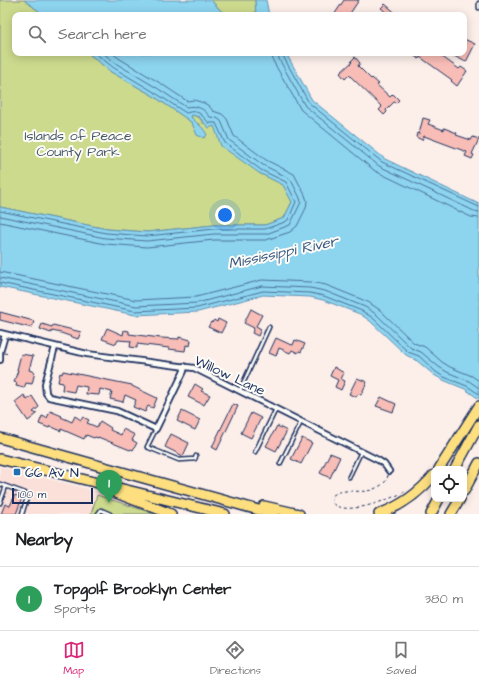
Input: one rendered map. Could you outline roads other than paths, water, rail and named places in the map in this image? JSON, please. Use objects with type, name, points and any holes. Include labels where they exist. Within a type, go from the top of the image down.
[{"type":"highway","points":[[441,466],[479,406]]},
{"type":"highway","points":[[457,466],[478,427]]},
{"type":"highway","points":[[0,438],[273,514]]},
{"type":"highway","points":[[0,459],[225,514]]},
{"type":"highway","points":[[467,485],[479,463]]},
{"type":"highway","points":[[60,474],[172,514]]},
{"type":"highway","points":[[379,514],[397,507],[424,487],[431,479]]},
{"type":"highway","points":[[165,484],[300,514]]},
{"type":"highway","points":[[431,514],[437,502]]},
{"type":"highway","points":[[452,514],[458,502]]},
{"type":"street","name":"Willow Lane","points":[[3,334],[86,354],[194,368],[384,464],[389,470]]},
{"type":"street","points":[[0,360],[3,334]]},
{"type":"street","points":[[54,347],[45,384],[46,393],[50,397],[117,410],[156,429],[184,371],[184,366]]},
{"type":"lane","points":[[479,3],[479,8]]},
{"type":"lane","points":[[239,391],[269,327]]},
{"type":"lane","points":[[255,452],[276,409]]},
{"type":"lane","points":[[280,464],[301,421]]},
{"type":"lane","points":[[156,429],[147,447],[179,460],[195,459],[196,456]]},
{"type":"lane","points":[[348,477],[361,452]]},
{"type":"lane","points":[[0,484],[25,493],[27,498],[22,514]]},
{"type":"lane","points":[[0,503],[6,486]]},
{"type":"lane","points":[[98,514],[101,510],[110,514]]},
{"type":"water","points":[[24,0],[211,0],[223,12],[40,12]]},
{"type":"water","points":[[255,0],[266,0],[268,12],[256,12]]},
{"type":"water","name":"Mississippi River","points":[[92,56],[288,56],[312,100],[385,159],[479,204],[479,399],[465,389],[434,375],[416,360],[406,355],[370,321],[360,314],[323,300],[310,297],[263,295],[198,312],[135,315],[0,287],[0,207],[107,229],[147,232],[214,225],[265,225],[284,218],[292,202],[283,185],[259,173],[221,146],[214,126],[209,128],[199,117],[192,115],[191,117],[207,135],[204,138],[197,135],[192,123],[187,119],[152,95],[111,72]]},
{"type":"place","name":"66 Av N","points":[[17,472]]},
{"type":"place","name":"Topgolf Brooklyn Center","points":[[109,503]]},
{"type":"park label","name":"Islands of Peace County Park","points":[[78,144]]}]
